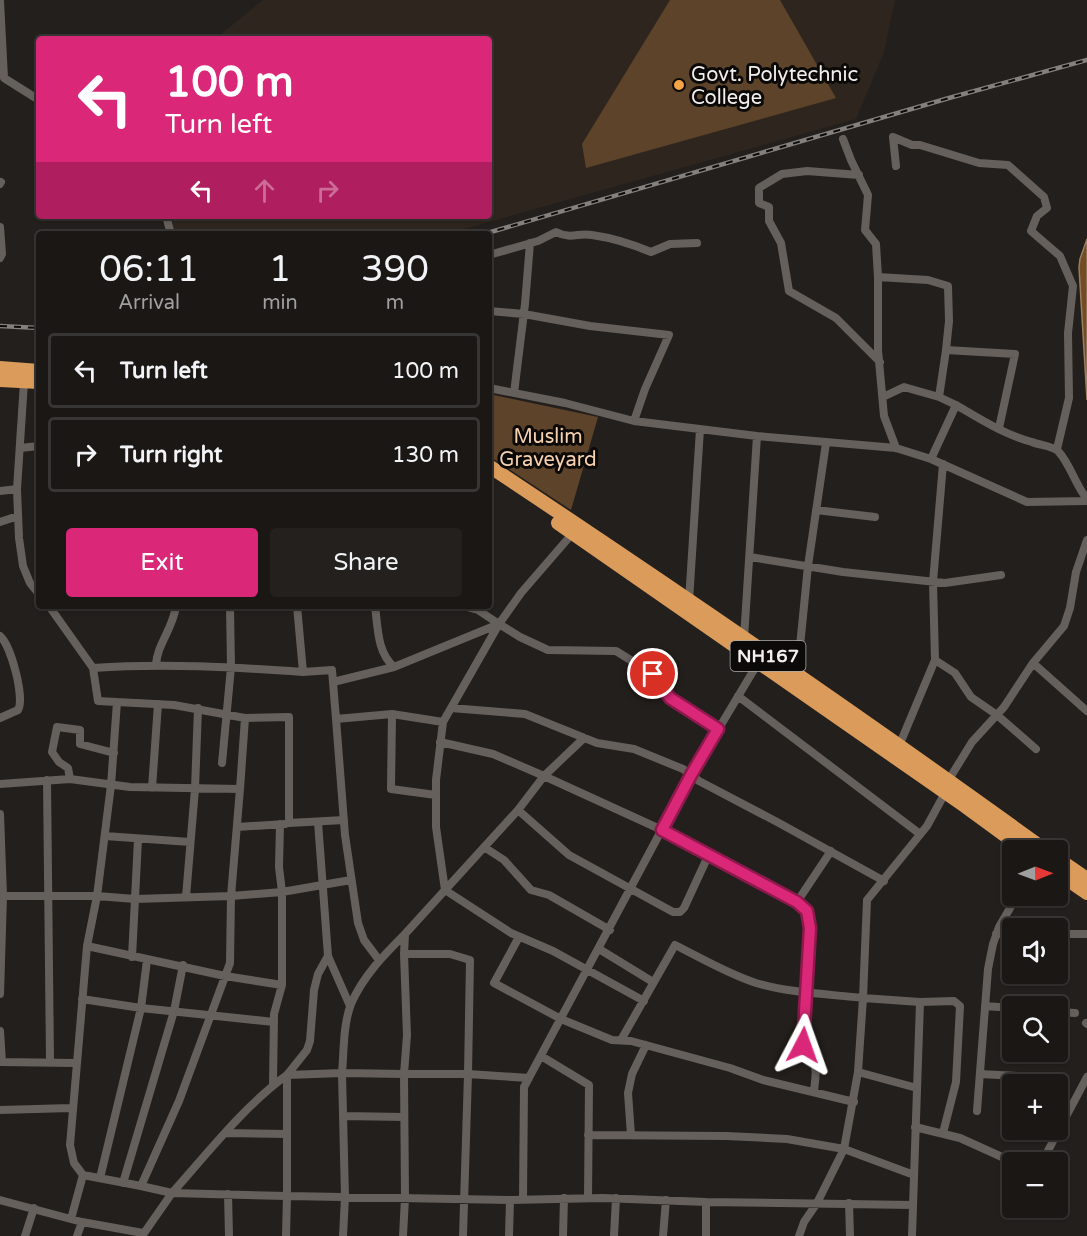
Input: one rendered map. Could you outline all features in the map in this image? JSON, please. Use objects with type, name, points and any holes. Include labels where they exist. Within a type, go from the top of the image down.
[{"type":"highway","points":[[0,368],[36,371]]},
{"type":"highway","points":[[0,380],[36,382]]},
{"type":"highway","name":"NH167","points":[[492,468],[899,746],[1013,840]]},
{"type":"highway","name":"NH167","points":[[492,478],[758,663],[1029,840]]},
{"type":"highway","points":[[1068,866],[1087,879]]},
{"type":"highway","points":[[1068,880],[1087,893]]},
{"type":"street","points":[[0,1],[2,77],[36,98]]},
{"type":"street","points":[[896,166],[893,137],[912,145],[920,145],[979,163],[1008,165],[1044,197],[1047,208],[1037,216],[1031,231],[1060,256],[1073,286],[1068,333],[1069,398],[1057,449]]},
{"type":"street","points":[[843,139],[868,195],[865,230],[876,244],[878,350],[884,416],[896,448]]},
{"type":"street","points":[[859,175],[807,171],[782,174],[759,188],[759,203],[769,207],[769,221],[781,243],[789,291],[836,318],[880,362]]},
{"type":"street","points":[[0,227],[2,254],[0,258]]},
{"type":"street","points":[[492,254],[530,243],[556,232],[567,237],[589,234],[624,241],[651,252],[670,244],[697,243]]},
{"type":"street","points":[[514,393],[530,243]]},
{"type":"street","points":[[878,277],[928,280],[948,286],[949,321],[939,397]]},
{"type":"street","points":[[492,311],[669,335],[645,389],[634,422]]},
{"type":"street","points":[[946,350],[1016,354],[999,428]]},
{"type":"street","points":[[24,382],[16,489],[23,566],[30,583],[36,590]]},
{"type":"street","points":[[883,397],[904,387],[939,397],[987,424],[1028,441],[1057,449],[1068,465],[1079,490],[1087,500]]},
{"type":"street","points":[[492,389],[565,403],[634,422],[896,448],[932,459],[1027,502],[1087,500]]},
{"type":"street","points":[[932,459],[956,405]]},
{"type":"street","points":[[689,601],[700,429]]},
{"type":"street","points":[[744,639],[757,436]]},
{"type":"street","points":[[797,676],[808,566],[826,442]]},
{"type":"street","points":[[20,448],[36,446]]},
{"type":"street","points":[[899,746],[935,660],[933,582],[943,465]]},
{"type":"street","points":[[0,491],[16,489]]},
{"type":"street","points":[[816,510],[875,517]]},
{"type":"street","points":[[0,522],[18,516]]},
{"type":"street","points":[[572,534],[521,593],[500,624],[443,722],[436,795],[436,826],[445,890],[519,937],[586,969],[644,1001]]},
{"type":"street","points":[[800,1236],[804,1222],[817,1203],[844,1149],[854,1102],[863,998],[867,900],[936,812],[972,742],[1004,707],[1033,663],[1064,626],[1070,609],[1076,572],[1087,540]]},
{"type":"street","points":[[750,557],[945,583],[1001,575]]},
{"type":"street","points":[[51,609],[93,668],[98,701],[198,708],[245,718],[289,717],[289,824]]},
{"type":"street","points":[[156,665],[157,655],[170,629],[175,609]]},
{"type":"street","points":[[222,763],[231,667],[230,609]]},
{"type":"street","points":[[297,609],[303,672]]},
{"type":"street","points":[[375,609],[380,646],[385,659],[394,667]]},
{"type":"street","points":[[474,609],[519,637],[548,650],[616,651],[653,674],[670,698],[718,729]]},
{"type":"street","points":[[333,682],[394,667],[500,624]]},
{"type":"street","points":[[0,636],[9,652],[21,700],[18,710],[0,718]]},
{"type":"street","points":[[935,660],[955,673],[971,698],[997,715],[1036,749]]},
{"type":"street","points":[[523,1198],[524,1087],[691,775],[758,663]]},
{"type":"street","points":[[1033,663],[1087,711]]},
{"type":"street","points":[[93,668],[156,665],[303,672],[332,670],[351,880],[358,922],[364,940],[379,960]]},
{"type":"street","points":[[738,696],[920,834]]},
{"type":"street","points":[[117,702],[111,785],[97,896],[87,946],[71,1108],[70,1145],[74,1163],[83,1175],[172,1193],[510,1200],[616,1198],[706,1202],[913,1205]]},
{"type":"street","points":[[152,788],[158,704]]},
{"type":"street","points":[[186,897],[195,789],[198,708]]},
{"type":"street","points":[[451,708],[525,714],[584,738],[634,749],[683,769],[699,781],[884,881]]},
{"type":"street","points":[[336,719],[392,714],[443,722]]},
{"type":"street","points":[[392,714],[391,789],[436,795]]},
{"type":"street","points":[[141,1186],[178,1101],[230,963],[231,896],[245,718]]},
{"type":"street","points":[[70,779],[69,768],[59,762],[52,752],[57,727],[80,730],[80,744],[114,753]]},
{"type":"street","points":[[343,1236],[345,1197],[342,1073],[350,1006],[362,982],[379,960],[484,848],[544,776],[584,738]]},
{"type":"street","points":[[440,742],[493,754],[662,830],[797,902],[807,911],[810,928],[803,1045],[814,1064],[816,1073],[814,1091]]},
{"type":"street","points":[[0,784],[70,779],[152,788],[240,789]]},
{"type":"street","points":[[47,780],[50,1061]]},
{"type":"street","points":[[518,810],[569,855],[674,912],[680,912],[684,908],[709,854]]},
{"type":"street","points":[[0,814],[2,896],[0,994]]},
{"type":"street","points":[[237,827],[344,820]]},
{"type":"street","points":[[318,822],[328,956],[350,1006]]},
{"type":"street","points":[[273,1085],[273,1022],[282,985],[280,824]]},
{"type":"street","points":[[105,836],[190,842]]},
{"type":"street","points":[[132,957],[138,839]]},
{"type":"street","points":[[484,848],[504,860],[531,890],[549,895],[610,930]]},
{"type":"street","points":[[797,902],[831,851]]},
{"type":"street","points":[[2,896],[97,896],[135,899],[231,896],[282,892],[351,880]]},
{"type":"street","points":[[977,1111],[988,969],[996,934],[1011,906]]},
{"type":"street","points":[[402,1236],[405,1197],[404,1074],[407,1035],[405,934]]},
{"type":"street","points":[[996,934],[1002,934]]},
{"type":"street","points":[[1068,934],[1087,934]]},
{"type":"street","points":[[519,937],[494,983],[561,1019],[612,1040],[646,1045],[730,1068],[763,1080],[854,1102]]},
{"type":"street","points":[[621,1040],[675,945],[754,982],[775,988],[863,998],[920,1002],[954,1001],[960,1006],[956,1082],[943,1133]]},
{"type":"street","points":[[87,946],[147,960],[183,965],[225,976],[282,985]]},
{"type":"street","points":[[599,949],[653,982]]},
{"type":"street","points":[[404,954],[450,954],[470,960],[466,1198],[463,1236]]},
{"type":"street","points":[[0,1200],[82,1222],[143,1235],[172,1193],[273,1085],[287,1076],[307,1050],[318,974],[328,956]]},
{"type":"street","points":[[100,1178],[141,1008],[147,960]]},
{"type":"street","points":[[123,1183],[174,1011],[183,965]]},
{"type":"street","points":[[81,999],[273,1022]]},
{"type":"street","points":[[912,1236],[920,1002]]},
{"type":"street","points":[[985,1006],[1002,1007]]},
{"type":"street","points":[[1068,1013],[1075,1013]]},
{"type":"street","points":[[0,1031],[1,1062],[75,1063]]},
{"type":"street","points":[[631,1136],[628,1092],[632,1074],[646,1045]]},
{"type":"street","points":[[541,1056],[589,1085],[588,1198]]},
{"type":"street","points":[[858,1072],[917,1088]]},
{"type":"street","points":[[287,1076],[342,1073],[468,1074],[529,1078]]},
{"type":"street","points":[[980,1074],[1002,1075]]},
{"type":"street","points":[[286,1236],[287,1076]]},
{"type":"street","points":[[1047,1152],[1087,1077]]},
{"type":"street","points":[[0,1110],[71,1108]]},
{"type":"street","points":[[343,1116],[404,1117]]},
{"type":"street","points":[[915,1127],[960,1138],[1002,1157]]},
{"type":"street","points":[[225,1134],[287,1134]]},
{"type":"street","points":[[588,1135],[787,1139],[844,1149],[914,1175]]},
{"type":"street","points":[[71,1219],[83,1175]]},
{"type":"street","points":[[228,1194],[229,1236]]},
{"type":"street","points":[[563,1236],[564,1198]]},
{"type":"street","points":[[614,1236],[616,1198]]},
{"type":"street","points":[[510,1200],[510,1236]]},
{"type":"street","points":[[663,1236],[666,1200]]},
{"type":"street","points":[[706,1202],[706,1236]]},
{"type":"street","points":[[849,1203],[849,1236]]},
{"type":"street","points":[[25,1236],[34,1208]]},
{"type":"street","points":[[77,1236],[82,1222]]},
{"type":"shaded area","name":"Govt. Polytechnic College","points":[[263,0],[895,0],[884,52],[856,119],[457,231],[174,231],[171,219],[492,219],[492,36],[219,36]]},
{"type":"shaded area","points":[[1087,239],[1087,400],[1079,267]]},
{"type":"green space","points":[[670,0],[780,0],[836,98],[586,168],[582,144]]},
{"type":"green space","name":"Muslim Graveyard","points":[[492,395],[598,417],[571,510],[492,458]]},
{"type":"railway","points":[[492,232],[1087,60]]},
{"type":"railway","points":[[0,326],[36,328]]},
{"type":"place","name":"Govt. Polytechnic College","points":[[679,85]]},
{"type":"route","points":[[653,674],[670,698],[718,729],[662,830],[772,888],[797,902],[807,911],[810,928],[803,1045]]}]
